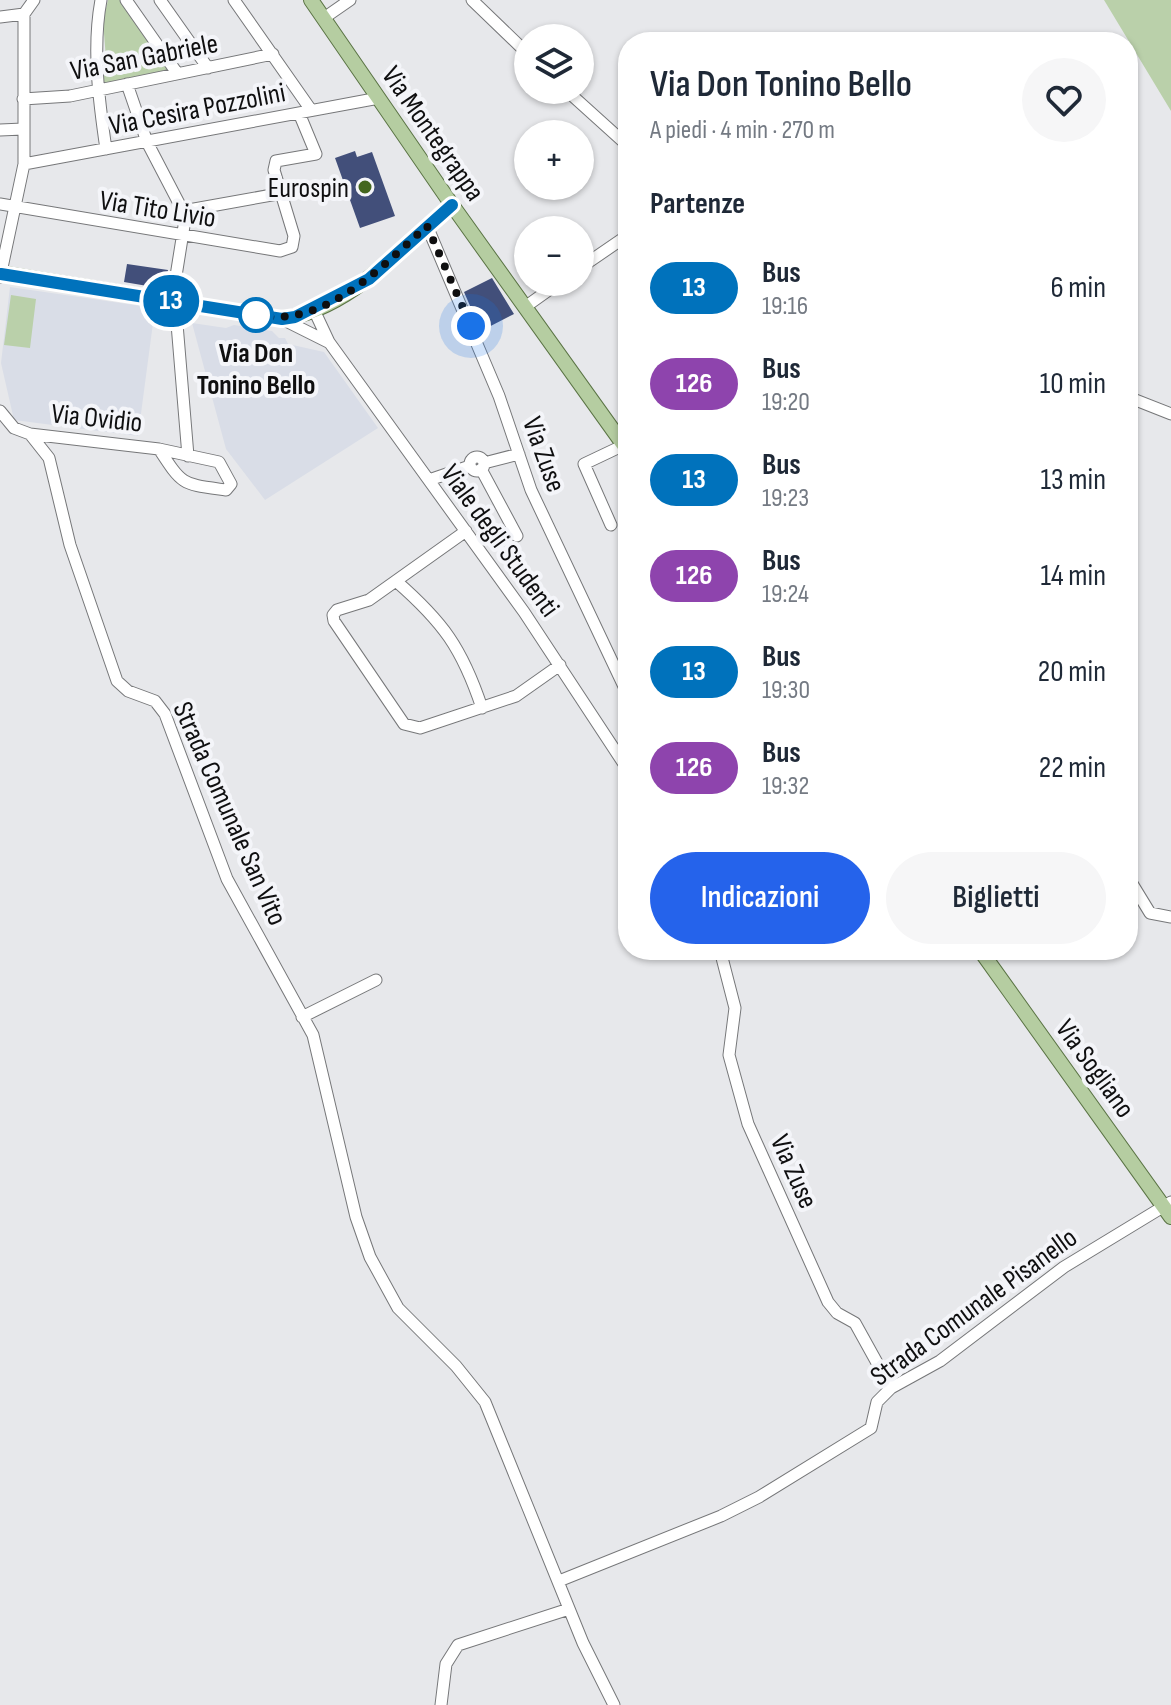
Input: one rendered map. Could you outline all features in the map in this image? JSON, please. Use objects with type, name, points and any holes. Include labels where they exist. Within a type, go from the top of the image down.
[{"type":"main road","name":"Via Montegrappa","points":[[311,0],[452,205],[618,437]]},
{"type":"main road","points":[[0,275],[282,319],[314,310],[369,279],[452,205]]},
{"type":"main road","name":"Via Sogliano","points":[[987,960],[1169,1208]]},
{"type":"street","points":[[0,275],[24,164],[24,14],[19,0]]},
{"type":"street","points":[[0,17],[24,14],[34,0]]},
{"type":"street","points":[[101,0],[96,26],[100,74],[98,90],[106,149]]},
{"type":"street","points":[[126,0],[177,73]]},
{"type":"street","points":[[160,0],[208,68]]},
{"type":"street","points":[[183,211],[283,193],[274,170],[276,161],[316,154],[305,111],[273,54],[234,0]]},
{"type":"street","points":[[324,18],[350,0]]},
{"type":"street","points":[[472,0],[514,40]]},
{"type":"street","name":"Via San Gabriele","points":[[23,99],[70,96],[273,54]]},
{"type":"street","points":[[127,84],[147,142],[183,211],[183,237],[172,301],[176,312],[188,456]]},
{"type":"street","name":"Via Cesira Pozzolini","points":[[24,164],[379,98]]},
{"type":"street","points":[[582,104],[618,137]]},
{"type":"street","points":[[0,130],[23,129]]},
{"type":"street","name":"Via Tito Livio","points":[[0,204],[280,251],[292,247],[294,236],[283,193]]},
{"type":"street","name":"Via Zuse","points":[[427,226],[476,340],[556,546],[618,674]]},
{"type":"street","points":[[594,258],[618,242]]},
{"type":"street","points":[[525,307],[540,296]]},
{"type":"street","name":"Viale degli Studenti","points":[[314,310],[329,342],[560,665],[618,755]]},
{"type":"street","points":[[282,319],[329,342]]},
{"type":"street","points":[[1138,401],[1171,414]]},
{"type":"street","name":"Strada Comunale San Vito","points":[[0,411],[14,428],[30,434],[39,443],[53,468],[70,545],[110,667],[123,688],[155,701],[165,714],[227,879],[317,1048],[356,1217],[370,1257],[398,1308],[456,1366],[485,1402],[569,1609],[614,1705]]},
{"type":"street","name":"Via Ovidio","points":[[30,434],[159,449],[219,462],[231,484],[226,490],[187,485],[176,476],[159,449]]},
{"type":"street","points":[[611,525],[584,464],[618,451]]},
{"type":"street","points":[[429,480],[519,454]]},
{"type":"street","points":[[479,466],[517,536]]},
{"type":"street","points":[[466,531],[369,600],[337,610],[333,615],[334,621],[404,724],[420,728],[516,696],[560,665]]},
{"type":"street","points":[[396,581],[432,613],[468,667],[482,708]]},
{"type":"street","points":[[1138,893],[1150,913],[1171,917]]},
{"type":"street","name":"Via Zuse","points":[[723,960],[735,1008],[729,1055],[748,1124],[828,1302],[837,1313],[855,1323],[891,1388]]},
{"type":"street","points":[[302,1017],[376,980]]},
{"type":"street","name":"Strada Comunale Pisanello","points":[[559,1581],[721,1516],[759,1497],[871,1428],[877,1402],[891,1388],[940,1361],[1064,1267],[1169,1208]]},
{"type":"street","points":[[441,1705],[446,1664],[458,1645],[569,1609]]},
{"type":"shaded area","points":[[10,287],[155,308],[138,436],[14,420],[1,363]]},
{"type":"shaded area","points":[[192,323],[272,331],[279,338],[285,338],[288,344],[324,352],[378,428],[265,500],[226,449]]},
{"type":"green space","points":[[108,0],[121,0],[169,72],[103,84],[102,72],[107,71],[103,21]]},
{"type":"green space","points":[[1104,0],[1171,0],[1171,111],[1138,56],[1138,32],[1123,32]]},
{"type":"green space","points":[[11,295],[36,299],[30,348],[4,345]]},
{"type":"building","name":"Eurospin","points":[[355,151],[357,157],[372,152],[395,216],[360,228],[335,158]]},
{"type":"building","points":[[127,264],[168,270],[165,289],[124,282]]},
{"type":"building","points":[[492,278],[514,314],[481,331],[464,292]]},
{"type":"bus line","name":"13","points":[[1,274],[282,319],[305,315],[353,290],[452,205]]},
{"type":"place","name":"Eurospin","points":[[365,187]]},
{"type":"place","name":"Via Don Tonino Bello","points":[[256,315]]},
{"type":"route","points":[[256,315],[282,319],[305,315],[369,279],[427,226],[471,326]]}]
